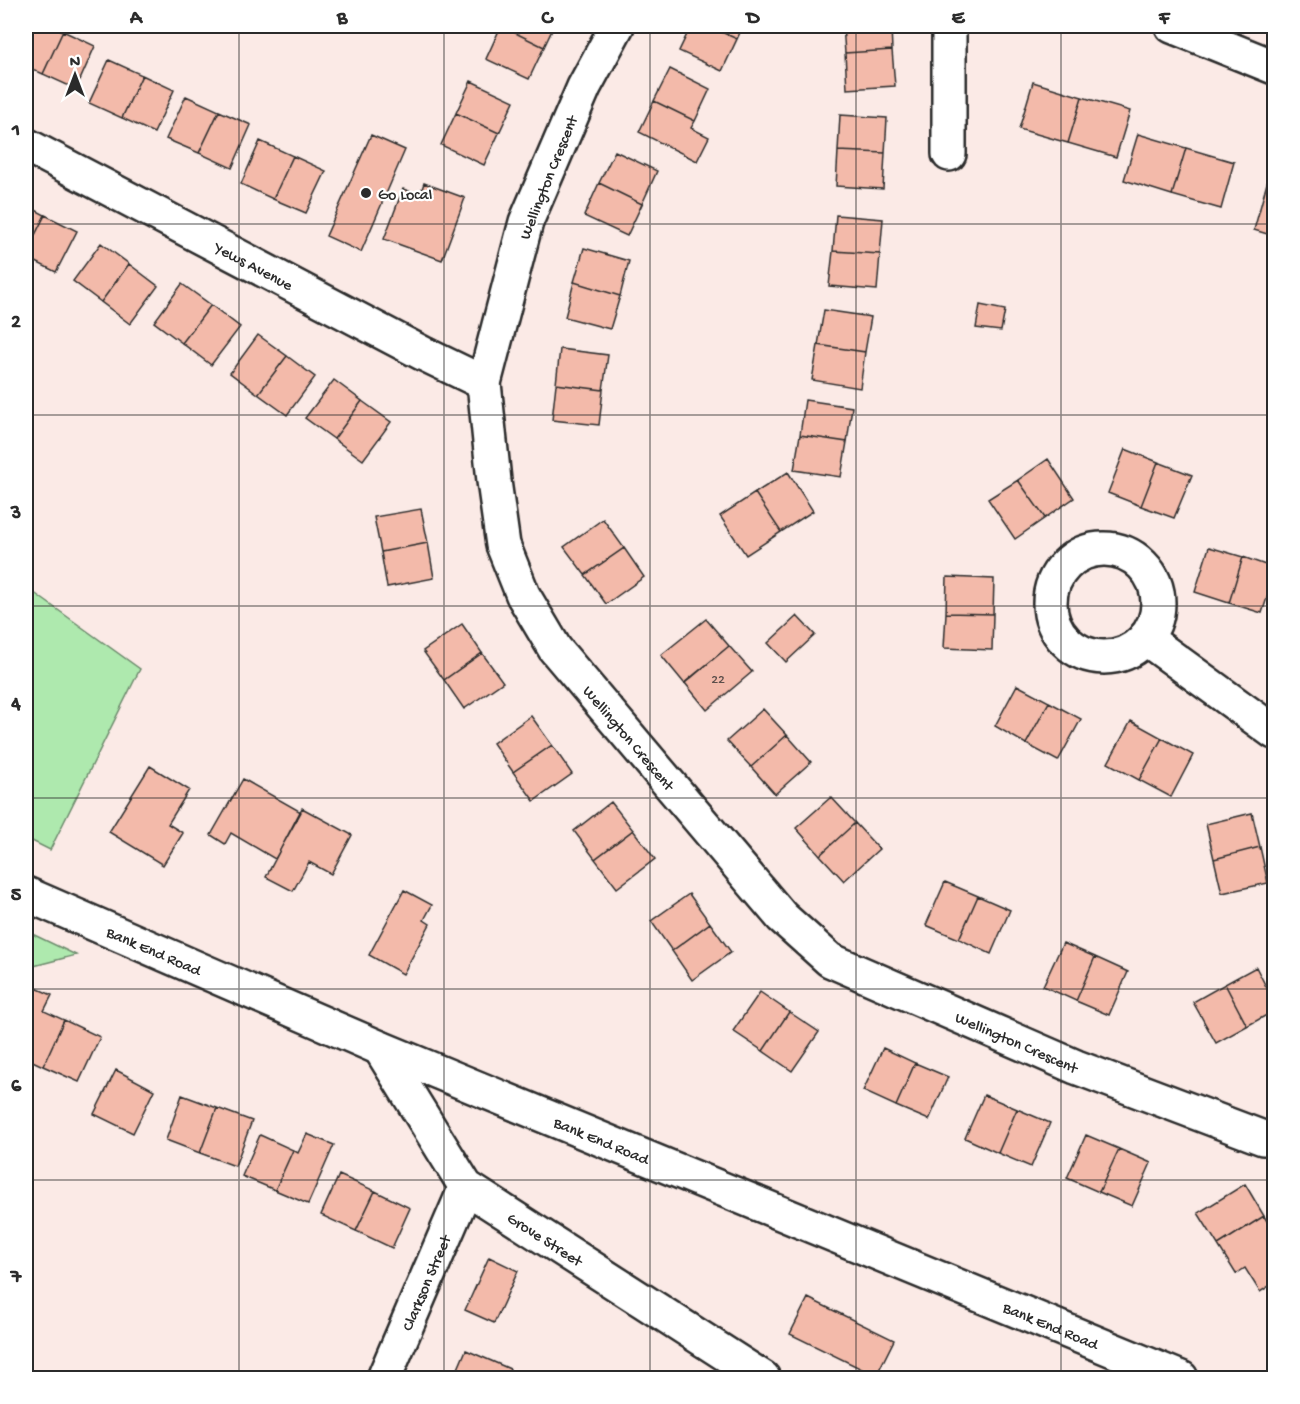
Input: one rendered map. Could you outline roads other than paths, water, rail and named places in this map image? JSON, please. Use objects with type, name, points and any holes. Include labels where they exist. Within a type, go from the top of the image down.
[{"type":"street","name":"Wellington Crescent","points":[[617,26],[584,87],[526,222],[484,383],[503,545],[523,596],[555,649],[782,917],[830,960],[1076,1066],[1263,1138],[1275,1137]]},
{"type":"street","points":[[949,26],[949,154]]},
{"type":"street","points":[[1172,26],[1275,67]]},
{"type":"street","name":"Yews Avenue","points":[[26,146],[412,348],[484,383]]},
{"type":"street","points":[[1145,638],[1275,732]]},
{"type":"street","name":"Bank End Road","points":[[26,894],[380,1048],[1181,1378]]},
{"type":"street","name":"Grove Street","points":[[380,1048],[466,1187],[763,1378]]},
{"type":"street","name":"Clarkson Street","points":[[384,1378],[466,1187]]},
{"type":"place","name":"Go Local","points":[[366,193]]}]
